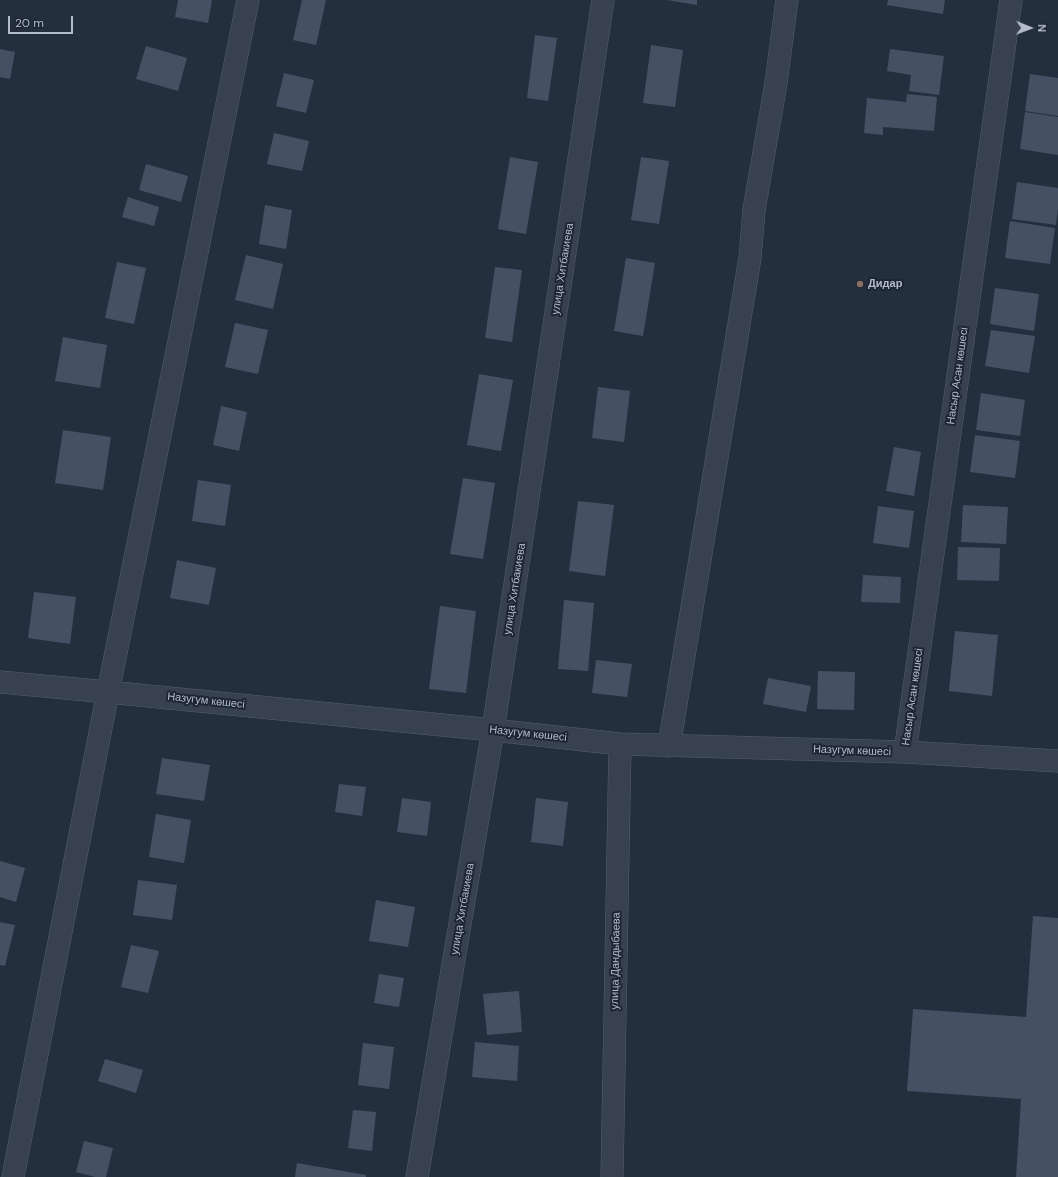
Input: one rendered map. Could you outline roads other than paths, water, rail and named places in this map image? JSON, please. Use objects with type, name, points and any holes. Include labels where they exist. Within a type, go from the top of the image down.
[{"type":"street","points":[[13,1177],[108,692],[248,0]]},
{"type":"street","name":"улица Хитбакиева","points":[[417,1177],[493,730],[603,0]]},
{"type":"street","points":[[669,746],[750,258],[754,210],[776,83],[787,0]]},
{"type":"street","name":"Насыр Асан көшесі","points":[[905,752],[1011,0]]},
{"type":"street","name":"Назугум көшесі","points":[[0,682],[493,730],[620,744],[905,752],[1058,761]]},
{"type":"street","name":"улица Дандыбаева","points":[[612,1177],[620,744]]},
{"type":"place","name":"Дидар","points":[[860,284]]}]
